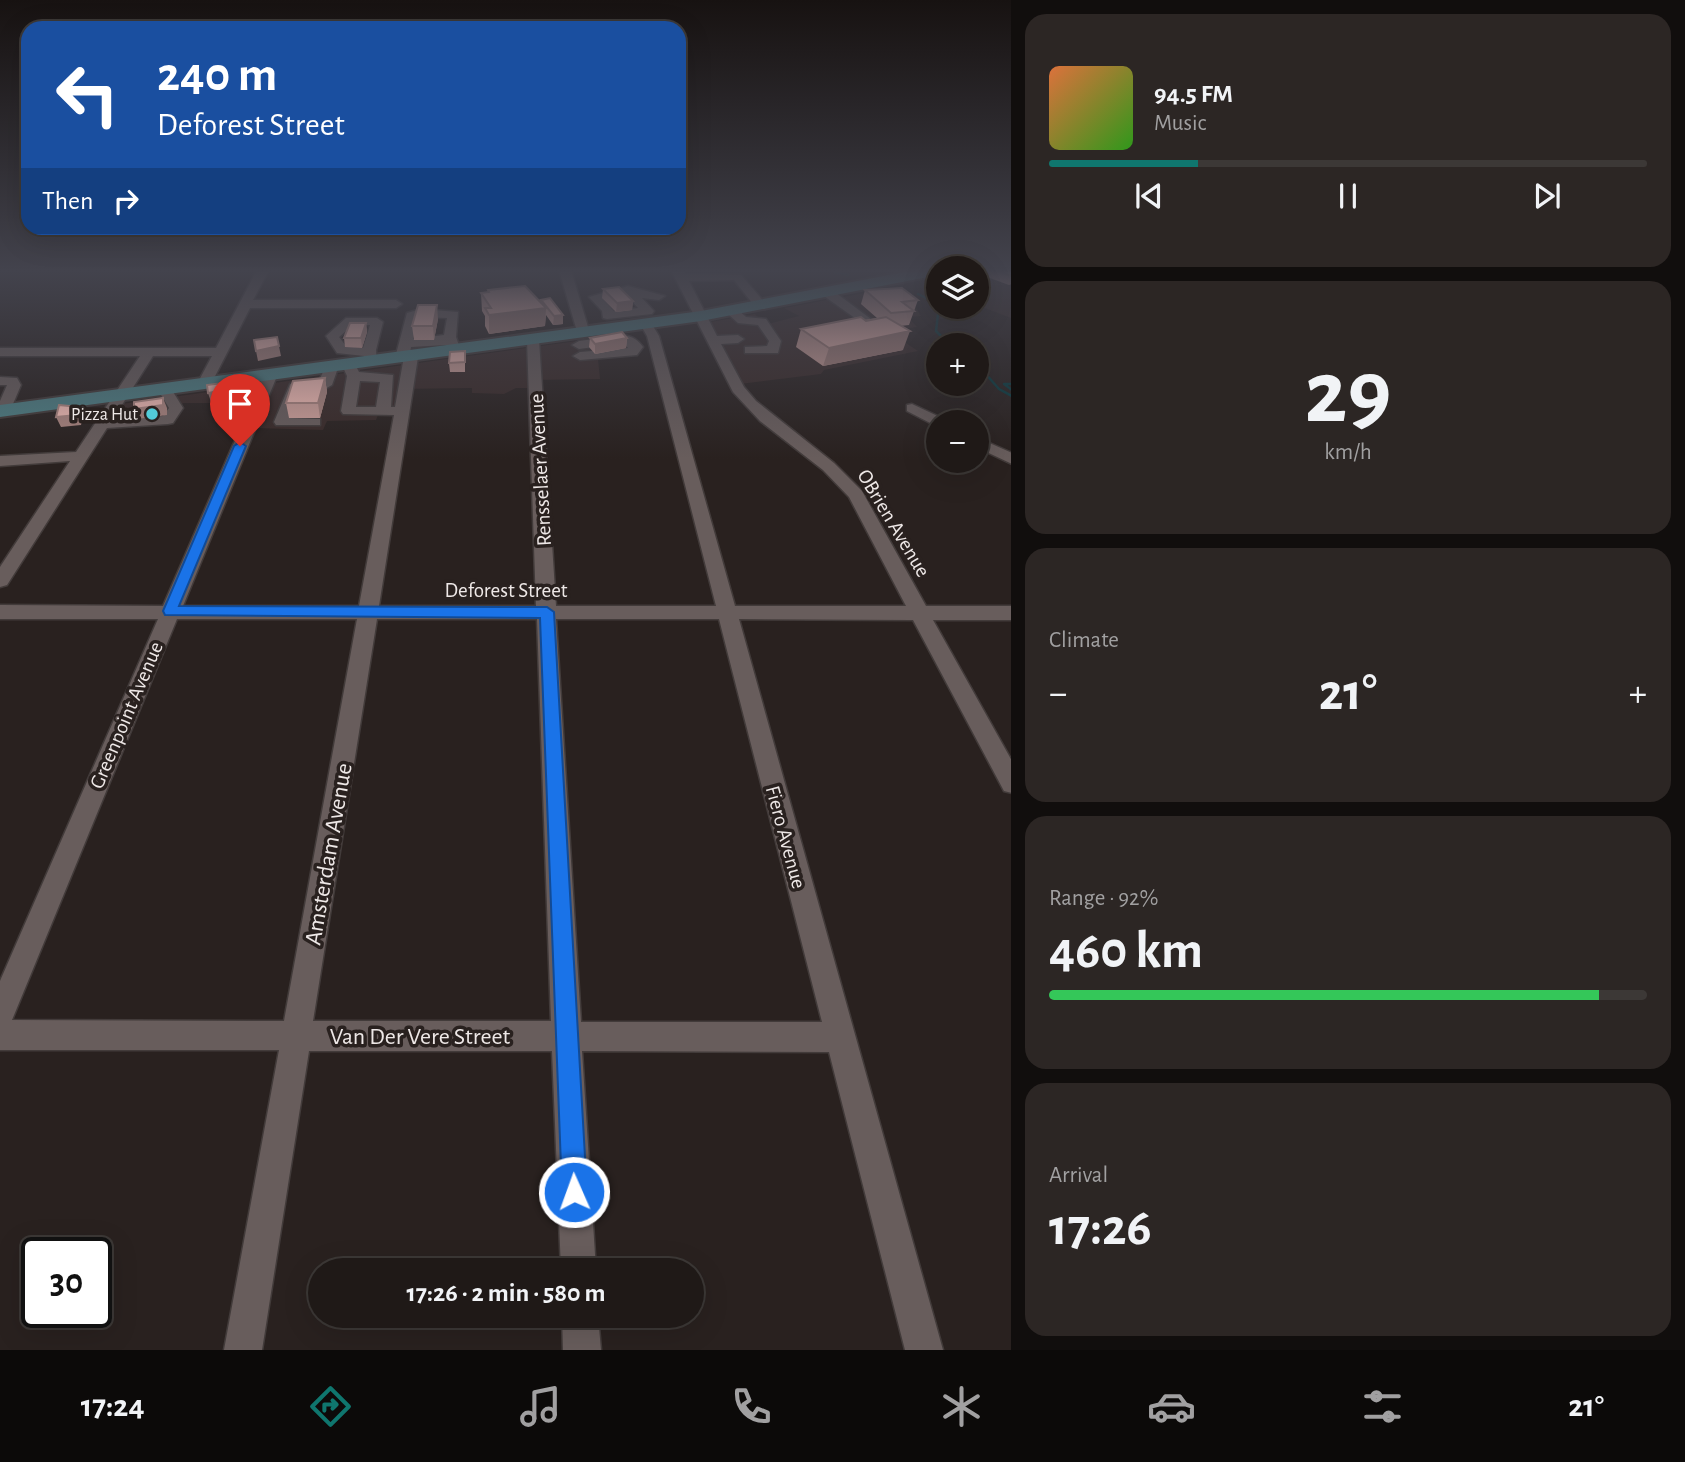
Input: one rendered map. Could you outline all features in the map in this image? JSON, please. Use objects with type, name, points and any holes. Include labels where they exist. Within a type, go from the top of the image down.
[{"type":"main road","points":[[2,411],[121,395],[167,394],[204,384],[270,376],[335,372],[370,358],[406,353],[452,337],[582,344],[617,333]]},
{"type":"street","points":[[204,384],[229,333]]},
{"type":"street","points":[[343,333],[345,352],[370,358],[375,333]]},
{"type":"street","name":"Amsterdam Avenue","points":[[243,1350],[370,614],[393,411],[409,333]]},
{"type":"street","name":"Amsterdam Avenue","points":[[452,333],[452,337]]},
{"type":"street","points":[[582,333],[582,344]]},
{"type":"street","name":"Fiero Avenue","points":[[651,333],[924,1350]]},
{"type":"street","name":"OBrien Avenue","points":[[710,333],[738,389],[751,406],[830,465],[856,495],[1011,784]]},
{"type":"street","points":[[741,333],[750,350]]},
{"type":"street","points":[[717,346],[773,350],[775,341],[770,333]]},
{"type":"street","points":[[717,346],[738,339]]},
{"type":"street","name":"Rensselaer Avenue","points":[[533,340],[577,1258]]},
{"type":"street","points":[[0,352],[218,352]]},
{"type":"street","points":[[0,375],[20,352]]},
{"type":"street","points":[[0,581],[149,352]]},
{"type":"street","points":[[335,372],[388,379],[393,411],[348,411],[335,372]]},
{"type":"street","points":[[281,422],[295,387],[326,385],[335,372]]},
{"type":"street","name":"Greenpoint Avenue","points":[[0,1016],[270,376]]},
{"type":"street","points":[[2,411],[7,383]]},
{"type":"street","points":[[102,424],[168,420],[176,408],[167,394]]},
{"type":"street","points":[[912,408],[926,415]]},
{"type":"street","points":[[250,422],[315,422]]},
{"type":"street","points":[[989,448],[1011,459]]},
{"type":"street","points":[[0,461],[26,457],[81,456]]},
{"type":"street","name":"Deforest Street","points":[[0,612],[1011,613]]},
{"type":"street","name":"Van Der Vere Street","points":[[0,1035],[840,1037]]},
{"type":"street","points":[[581,1328],[582,1350]]},
{"type":"shaded area","points":[[716,333],[891,333],[918,351],[824,370],[821,374],[740,384]]},
{"type":"shaded area","points":[[614,336],[637,340],[641,345],[640,350],[634,354],[598,359],[600,379],[532,380],[532,388],[516,388],[504,394],[472,393],[472,388],[399,389],[393,415],[378,415],[376,420],[327,421],[323,430],[255,428],[265,403],[183,403],[172,417],[106,427],[121,404]]},
{"type":"building","points":[[346,333],[363,333],[361,338],[344,338]]},
{"type":"building","points":[[623,333],[627,338],[595,344],[590,338]]},
{"type":"building","points":[[807,333],[900,333],[829,348]]},
{"type":"building","points":[[277,337],[279,346],[256,351],[254,340]]},
{"type":"building","points":[[465,351],[465,362],[449,363],[450,352]]},
{"type":"building","points":[[325,378],[318,403],[286,403],[293,381]]},
{"type":"building","points":[[230,382],[231,389],[208,393],[207,385]]},
{"type":"building","points":[[163,398],[163,405],[134,409],[134,402]]},
{"type":"building","points":[[59,405],[79,407],[77,415],[56,417]]},
{"type":"waterway","points":[[989,378],[999,389],[1011,395]]},
{"type":"waterway","points":[[1011,384],[1004,384],[1011,389]]},
{"type":"place","name":"Pizza Hut","points":[[152,414]]},
{"type":"route","points":[[240,446],[170,611],[370,614],[547,612],[574,1192]]}]
